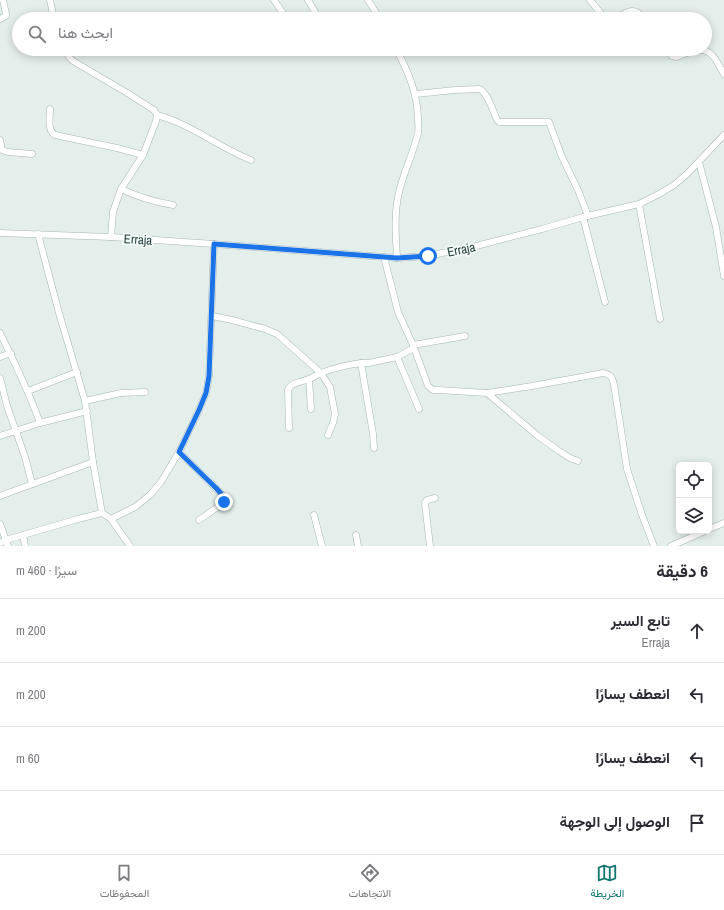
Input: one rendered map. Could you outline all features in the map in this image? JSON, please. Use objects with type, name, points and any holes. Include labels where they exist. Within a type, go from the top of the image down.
[{"type":"street","points":[[0,19],[6,16],[3,0]]},
{"type":"street","points":[[50,0],[53,12]]},
{"type":"street","points":[[274,0],[282,12]]},
{"type":"street","points":[[308,0],[316,12]]},
{"type":"street","points":[[368,0],[376,12]]},
{"type":"street","points":[[590,0],[600,12]]},
{"type":"street","points":[[628,12],[632,10],[638,12]]},
{"type":"street","points":[[712,54],[724,74]]},
{"type":"street","points":[[68,56],[73,61],[154,110],[157,115],[181,123],[238,155],[251,160]]},
{"type":"street","points":[[397,258],[396,225],[398,199],[402,181],[418,132],[416,94],[406,67],[400,56]]},
{"type":"street","points":[[416,94],[480,88],[487,96],[499,122],[549,122],[562,157],[578,190],[586,216],[605,302]]},
{"type":"street","points":[[50,109],[50,130],[54,136],[117,148],[143,155]]},
{"type":"street","points":[[111,237],[113,212],[121,189],[143,155],[157,115]]},
{"type":"street","name":"Erraja","points":[[0,233],[111,237],[397,258],[428,256],[476,246],[586,216],[639,204],[674,186],[724,135]]},
{"type":"street","points":[[0,140],[2,150],[32,154]]},
{"type":"street","points":[[698,162],[716,227],[724,276]]},
{"type":"street","points":[[121,189],[157,202],[173,205]]},
{"type":"street","points":[[639,204],[660,320]]},
{"type":"street","points":[[38,234],[85,401],[93,462],[102,513],[111,519],[130,546]]},
{"type":"street","points":[[111,519],[135,507],[150,495],[161,482],[179,452],[206,393],[209,376],[214,244]]},
{"type":"street","points":[[384,257],[398,312],[414,346],[428,386],[433,390],[487,393],[603,373],[611,376],[615,391],[627,469],[654,546]]},
{"type":"street","points":[[212,316],[259,327],[277,334],[321,373],[330,387],[334,414],[333,424],[328,434]]},
{"type":"street","points":[[0,333],[11,353],[28,391],[40,423]]},
{"type":"street","points":[[289,428],[288,390],[293,384],[339,367],[398,357],[414,346],[465,336]]},
{"type":"street","points":[[0,357],[11,353]]},
{"type":"street","points":[[398,357],[419,409]]},
{"type":"street","points":[[361,363],[374,448]]},
{"type":"street","points":[[28,391],[77,372]]},
{"type":"street","points":[[0,378],[7,406],[25,457],[32,484]]},
{"type":"street","points":[[309,379],[311,409]]},
{"type":"street","points":[[85,401],[121,393],[145,392]]},
{"type":"street","points":[[487,393],[538,436],[570,458],[578,461]]},
{"type":"street","points":[[0,436],[40,423],[87,411]]},
{"type":"street","points":[[179,452],[210,482],[225,500],[222,504],[199,520]]},
{"type":"street","points":[[0,496],[93,462]]},
{"type":"street","points":[[430,546],[425,503],[427,500],[435,498]]},
{"type":"street","points":[[0,524],[5,543],[23,535],[102,513]]},
{"type":"street","points":[[314,515],[322,546]]},
{"type":"street","points":[[712,528],[724,524]]},
{"type":"street","points":[[671,546],[681,544],[699,534]]},
{"type":"street","points":[[23,535],[25,546]]},
{"type":"street","points":[[356,535],[358,546]]},
{"type":"route","points":[[224,502],[224,497],[216,488],[179,452],[206,393],[209,376],[214,244],[397,258],[428,256]]}]
